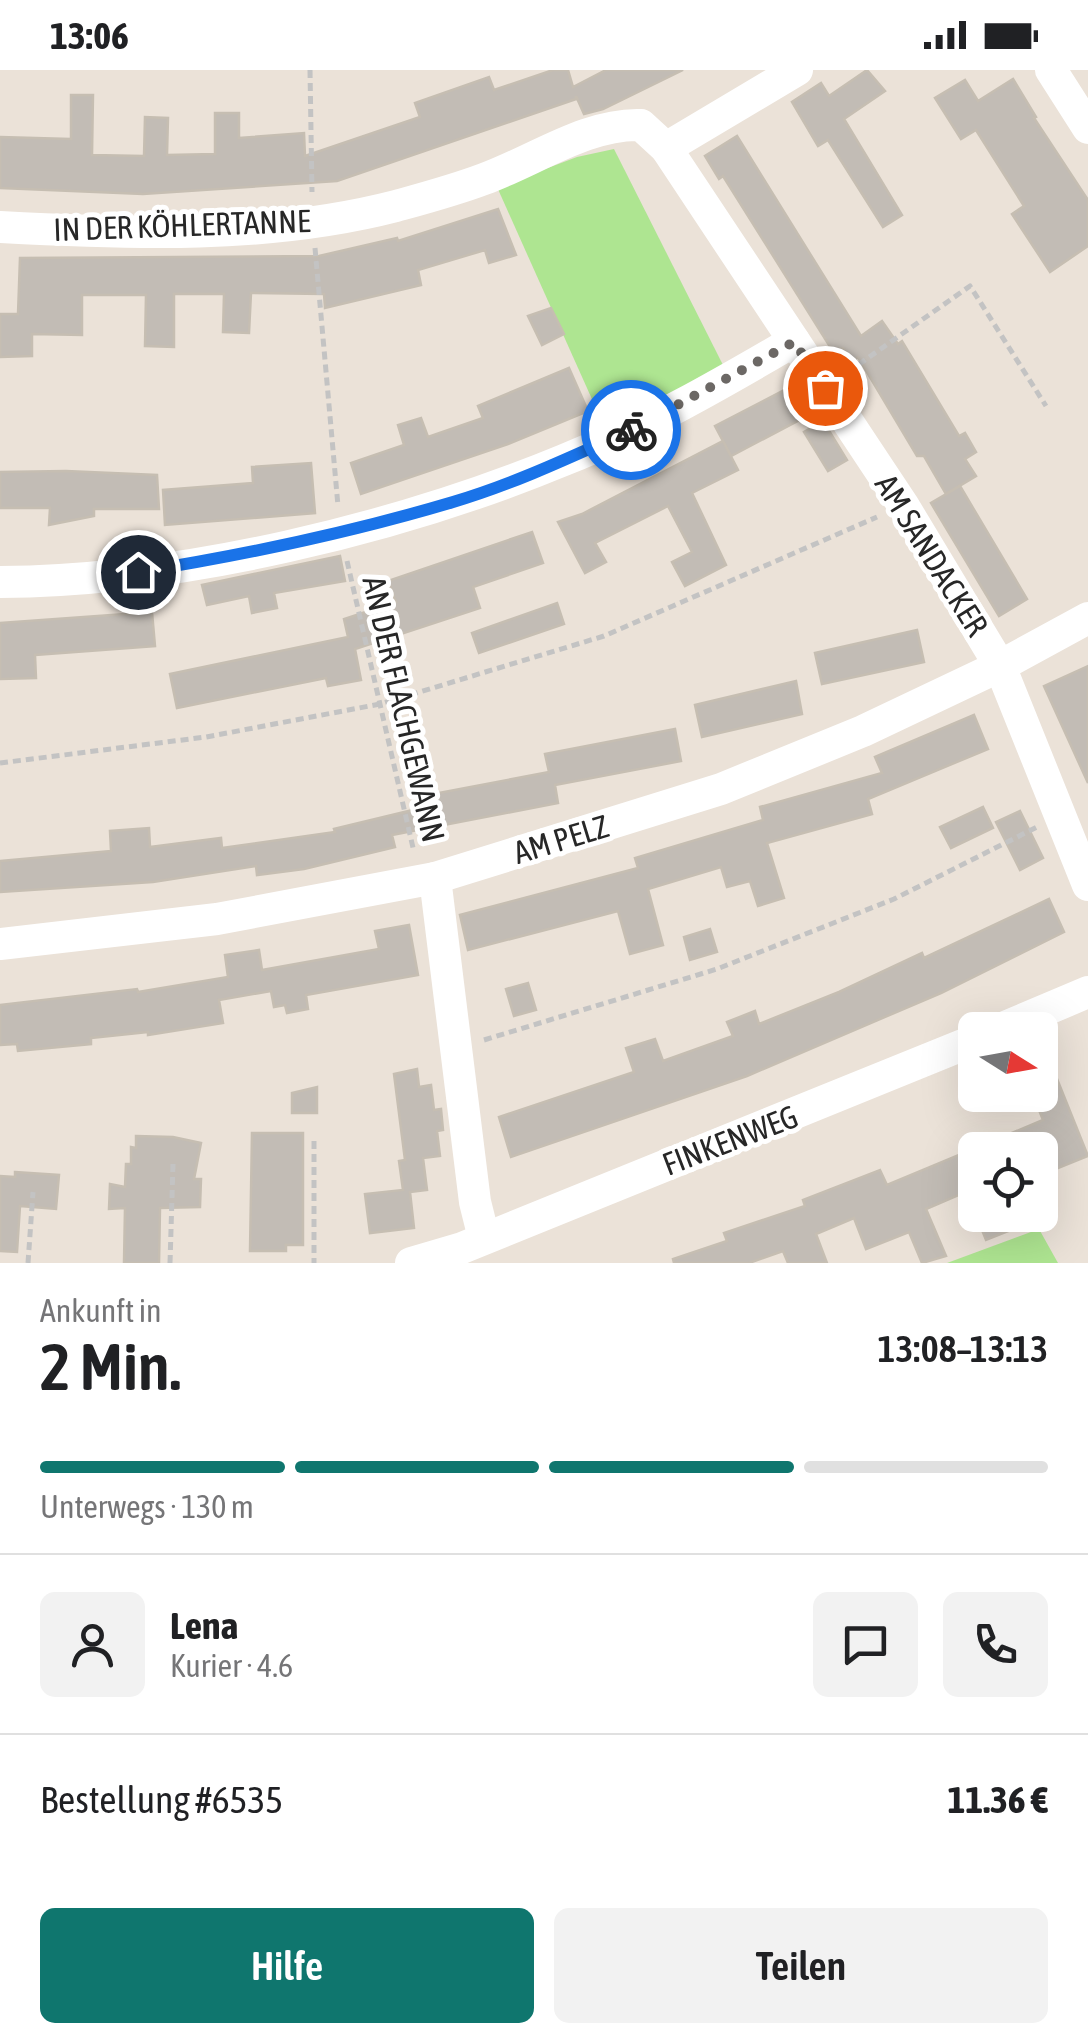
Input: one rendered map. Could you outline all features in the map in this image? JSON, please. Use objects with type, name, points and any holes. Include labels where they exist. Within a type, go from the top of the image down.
[{"type":"street","points":[[666,148],[797,70]]},
{"type":"street","points":[[1051,70],[1088,128]]},
{"type":"street","name":"IN DER KÖHLERTANNE","points":[[0,228],[204,231],[313,224],[395,206],[483,180],[616,124],[641,125],[666,148]]},
{"type":"street","name":"AM SANDACKER","points":[[666,148],[903,505],[1000,666],[1088,885]]},
{"type":"street","points":[[0,582],[138,572],[236,556],[456,501],[642,425],[794,342]]},
{"type":"street","name":"AM PELZ","points":[[0,944],[217,919],[427,878],[721,789],[862,731],[1000,666],[1088,618]]},
{"type":"street","points":[[427,878],[457,1048],[475,1202],[484,1238]]},
{"type":"street","points":[[1041,1012],[1088,992]]},
{"type":"street","name":"FINKENWEG","points":[[410,1263],[445,1254],[958,1047]]},
{"type":"path","name":"AN DER FLACHGEWANN","points":[[310,70],[313,224],[340,532],[380,704],[427,878]]},
{"type":"path","points":[[825,388],[970,286],[1046,406]]},
{"type":"path","points":[[0,763],[206,738],[380,704],[604,636],[903,505]]},
{"type":"path","points":[[457,1048],[717,969],[894,899],[1058,816]]},
{"type":"path","points":[[314,1141],[314,1263]]},
{"type":"path","points":[[170,1263],[172,1164]]},
{"type":"path","points":[[28,1263],[33,1192]]},
{"type":"green space","points":[[614,149],[724,367],[604,426],[497,187],[577,157]]},
{"type":"green space","points":[[1031,1232],[1041,1232],[1058,1263],[947,1263]]},
{"type":"building","points":[[553,70],[568,70],[573,87],[606,70],[683,70],[603,109],[584,114],[576,96],[337,181],[143,194],[0,188],[0,137],[71,139],[71,95],[93,95],[92,155],[144,156],[145,117],[168,118],[167,155],[215,154],[215,113],[239,113],[239,138],[304,133],[305,156],[420,117],[415,103],[489,77],[494,90]]},
{"type":"building","points":[[867,70],[885,91],[844,119],[902,215],[883,227],[828,140],[818,146],[792,102],[821,83],[829,96]]},
{"type":"building","points":[[1013,79],[1088,200],[1088,246],[1050,272],[1012,214],[1024,206],[976,130],[961,139],[935,98],[965,80],[978,101]]},
{"type":"building","points":[[737,136],[861,336],[882,321],[898,344],[902,341],[959,436],[965,433],[976,452],[965,459],[976,476],[946,494],[924,456],[917,456],[858,357],[853,361],[843,348],[834,353],[723,176],[719,179],[705,156]]},
{"type":"building","points":[[498,209],[516,255],[489,263],[485,250],[418,270],[421,285],[325,308],[324,294],[251,293],[249,333],[223,332],[224,294],[174,294],[174,347],[145,346],[146,295],[82,295],[82,335],[32,334],[32,356],[0,357],[0,314],[18,314],[20,258],[319,256],[397,238],[398,241]]},
{"type":"building","points":[[551,308],[564,334],[542,345],[528,316]]},
{"type":"building","points":[[569,368],[588,411],[508,444],[361,494],[351,463],[404,445],[398,425],[421,418],[428,437],[483,418],[478,406]]},
{"type":"building","points":[[796,384],[811,414],[731,456],[715,426]]},
{"type":"building","points":[[823,421],[847,460],[828,471],[804,432]]},
{"type":"building","points":[[723,441],[738,470],[692,493],[726,565],[685,586],[672,562],[692,552],[668,506],[595,543],[606,562],[585,573],[558,522],[582,514]]},
{"type":"building","points":[[311,463],[315,513],[165,525],[163,490],[253,483],[252,467]]},
{"type":"building","points":[[0,472],[157,475],[159,509],[94,509],[94,516],[49,525],[50,508],[0,508]]},
{"type":"building","points":[[960,486],[1027,599],[999,616],[931,503]]},
{"type":"building","points":[[532,532],[543,563],[473,587],[480,608],[355,649],[361,680],[328,686],[326,678],[177,708],[170,674],[348,637],[344,619],[396,602],[388,581]]},
{"type":"building","points":[[340,556],[345,581],[274,593],[277,608],[252,613],[249,596],[207,605],[202,585]]},
{"type":"building","points":[[557,603],[564,624],[479,653],[472,633]]},
{"type":"building","points":[[152,612],[155,646],[35,655],[36,678],[0,679],[0,623]]},
{"type":"building","points":[[917,630],[924,662],[822,684],[815,653]]},
{"type":"building","points":[[1088,666],[1088,783],[1044,686]]},
{"type":"building","points":[[796,681],[802,714],[702,737],[695,705]]},
{"type":"building","points":[[974,715],[988,749],[868,799],[872,814],[767,843],[784,898],[758,906],[750,881],[727,887],[721,867],[648,889],[663,945],[630,954],[618,911],[468,950],[460,915],[638,868],[635,858],[763,820],[760,807],[882,773],[875,757]]},
{"type":"building","points":[[675,729],[681,761],[555,785],[558,803],[392,835],[395,847],[304,869],[257,875],[256,866],[153,882],[0,892],[0,861],[111,851],[110,831],[149,828],[150,847],[221,838],[222,848],[335,832],[334,829],[425,807],[423,796],[549,772],[545,754]]},
{"type":"building","points":[[983,807],[993,828],[951,848],[940,827]]},
{"type":"building","points":[[1020,811],[1043,858],[1020,870],[996,822]]},
{"type":"building","points":[[1049,899],[1064,932],[941,993],[747,1076],[511,1157],[499,1117],[634,1072],[626,1048],[655,1039],[663,1061],[733,1036],[727,1022],[755,1011],[759,1024],[922,953],[924,958]]},
{"type":"building","points":[[409,925],[418,975],[306,995],[308,1009],[287,1013],[285,1005],[274,1007],[271,991],[219,1000],[223,1023],[148,1035],[91,1038],[91,1044],[18,1051],[17,1044],[0,1045],[0,1005],[137,989],[138,992],[228,977],[225,955],[259,950],[262,970],[379,949],[375,931]]},
{"type":"building","points":[[710,929],[717,952],[690,960],[684,937]]},
{"type":"building","points":[[528,983],[536,1010],[514,1016],[506,989]]},
{"type":"building","points":[[417,1069],[419,1087],[431,1085],[434,1110],[441,1109],[443,1130],[437,1131],[440,1156],[423,1158],[427,1190],[410,1192],[414,1228],[370,1233],[365,1194],[403,1190],[399,1161],[405,1160],[394,1074]]},
{"type":"building","points":[[1058,1081],[1088,1156],[1058,1168],[1058,1132],[1014,1132],[1043,1120],[1040,1112],[1058,1112]]},
{"type":"building","points":[[317,1087],[317,1113],[292,1113],[292,1093]]},
{"type":"building","points":[[252,1133],[303,1133],[303,1245],[286,1245],[286,1251],[250,1251]]},
{"type":"building","points":[[136,1136],[201,1143],[194,1179],[201,1179],[200,1207],[160,1208],[159,1263],[124,1263],[125,1208],[109,1209],[110,1184],[125,1187],[126,1164],[131,1164]]},
{"type":"building","points":[[958,1155],[958,1195],[926,1209],[946,1256],[922,1263],[909,1232],[866,1249],[854,1218],[816,1234],[827,1263],[788,1263],[783,1251],[749,1263],[674,1263],[673,1259],[727,1241],[724,1233],[805,1206],[803,1200],[880,1170],[887,1185]]},
{"type":"building","points":[[15,1172],[59,1175],[56,1209],[20,1206],[17,1252],[0,1251],[0,1176],[15,1177]]},
{"type":"building","points":[[983,1232],[1006,1232],[986,1240]]},
{"type":"way so far","points":[[631,430],[794,342],[825,388]]},
{"type":"route","points":[[138,572],[236,556],[456,501],[631,430]]}]
